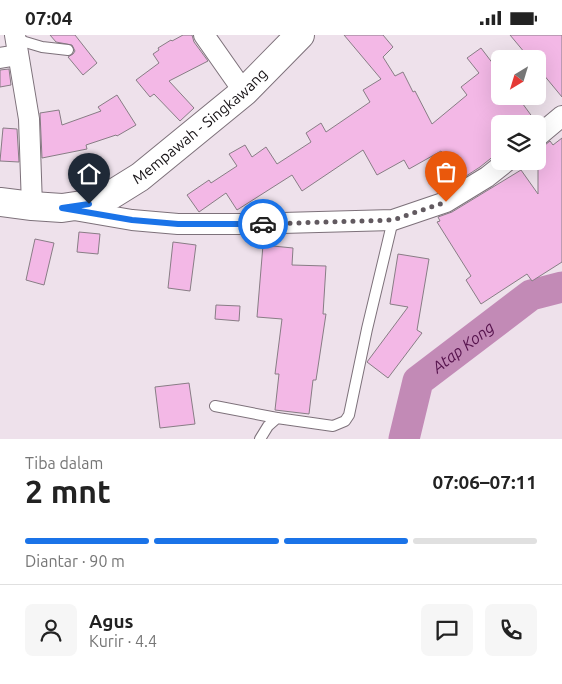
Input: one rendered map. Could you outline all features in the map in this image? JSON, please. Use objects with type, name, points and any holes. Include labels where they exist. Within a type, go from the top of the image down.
[{"type":"highway","name":"Mempawah - Singkawang","points":[[0,202],[32,207],[62,208],[89,204],[112,195],[140,177],[244,92],[300,35]]},
{"type":"street","points":[[204,35],[244,92]]},
{"type":"street","points":[[12,47],[29,119],[32,207]]},
{"type":"street","points":[[546,129],[562,116]]},
{"type":"street","points":[[62,208],[132,220],[178,224],[242,225],[393,220],[446,202],[496,170]]},
{"type":"lane","points":[[12,47],[42,47],[68,50]]},
{"type":"lane","points":[[215,406],[333,426],[345,421],[349,415],[366,329],[393,220]]},
{"type":"lane","points":[[260,439],[268,425],[277,418]]},
{"type":"building","points":[[50,35],[75,35],[97,63],[83,75],[68,57],[75,51],[72,45],[56,42]]},
{"type":"building","points":[[183,35],[192,35],[194,42],[208,61],[169,81],[194,108],[180,121],[154,94],[150,97],[136,80],[159,63],[153,54],[159,50],[158,48]]},
{"type":"building","points":[[344,35],[383,35],[393,47],[383,57],[395,76],[403,72],[432,124],[467,95],[461,87],[479,73],[467,58],[481,48],[491,61],[491,105],[524,105],[531,115],[491,115],[491,158],[463,178],[441,151],[409,169],[404,160],[377,175],[363,150],[302,191],[292,175],[237,210],[226,193],[199,212],[187,195],[209,180],[211,183],[237,166],[229,154],[245,145],[252,157],[266,147],[277,164],[311,142],[306,133],[321,123],[326,132],[370,102],[363,90],[381,79]]},
{"type":"building","points":[[510,35],[562,35],[562,97],[546,78],[546,50],[522,50]]},
{"type":"building","points":[[9,69],[11,85],[0,87],[0,70]]},
{"type":"building","points":[[117,95],[136,125],[117,136],[86,145],[87,149],[42,158],[40,113],[59,110],[62,125],[101,111],[98,107]]},
{"type":"building","points":[[3,128],[17,129],[19,162],[0,161]]},
{"type":"building","points":[[562,138],[562,262],[532,281],[527,274],[481,304],[466,280],[471,276],[437,222],[440,221],[438,217],[452,212],[521,170],[538,194],[538,170],[546,170],[546,144],[550,141],[553,145]]},
{"type":"building","points":[[79,232],[100,234],[98,254],[77,252]]},
{"type":"building","points":[[35,239],[54,243],[44,285],[26,280]]},
{"type":"building","points":[[173,242],[196,245],[190,291],[168,288]]},
{"type":"building","points":[[263,245],[293,248],[292,265],[326,266],[323,314],[326,314],[316,380],[313,380],[309,414],[275,410],[279,374],[275,374],[282,319],[257,317]]},
{"type":"building","points":[[398,254],[429,259],[417,330],[422,333],[388,378],[367,362],[408,307],[390,304]]},
{"type":"building","points":[[216,305],[240,306],[239,321],[215,319]]},
{"type":"building","points":[[189,383],[195,424],[160,428],[155,387]]},
{"type":"waterway","name":"Atap Kong","points":[[404,439],[418,381],[531,295],[562,287]]},
{"type":"way so far","points":[[263,224],[393,220],[446,202]]},
{"type":"route","points":[[89,204],[62,208],[132,220],[178,224],[263,224]]}]
